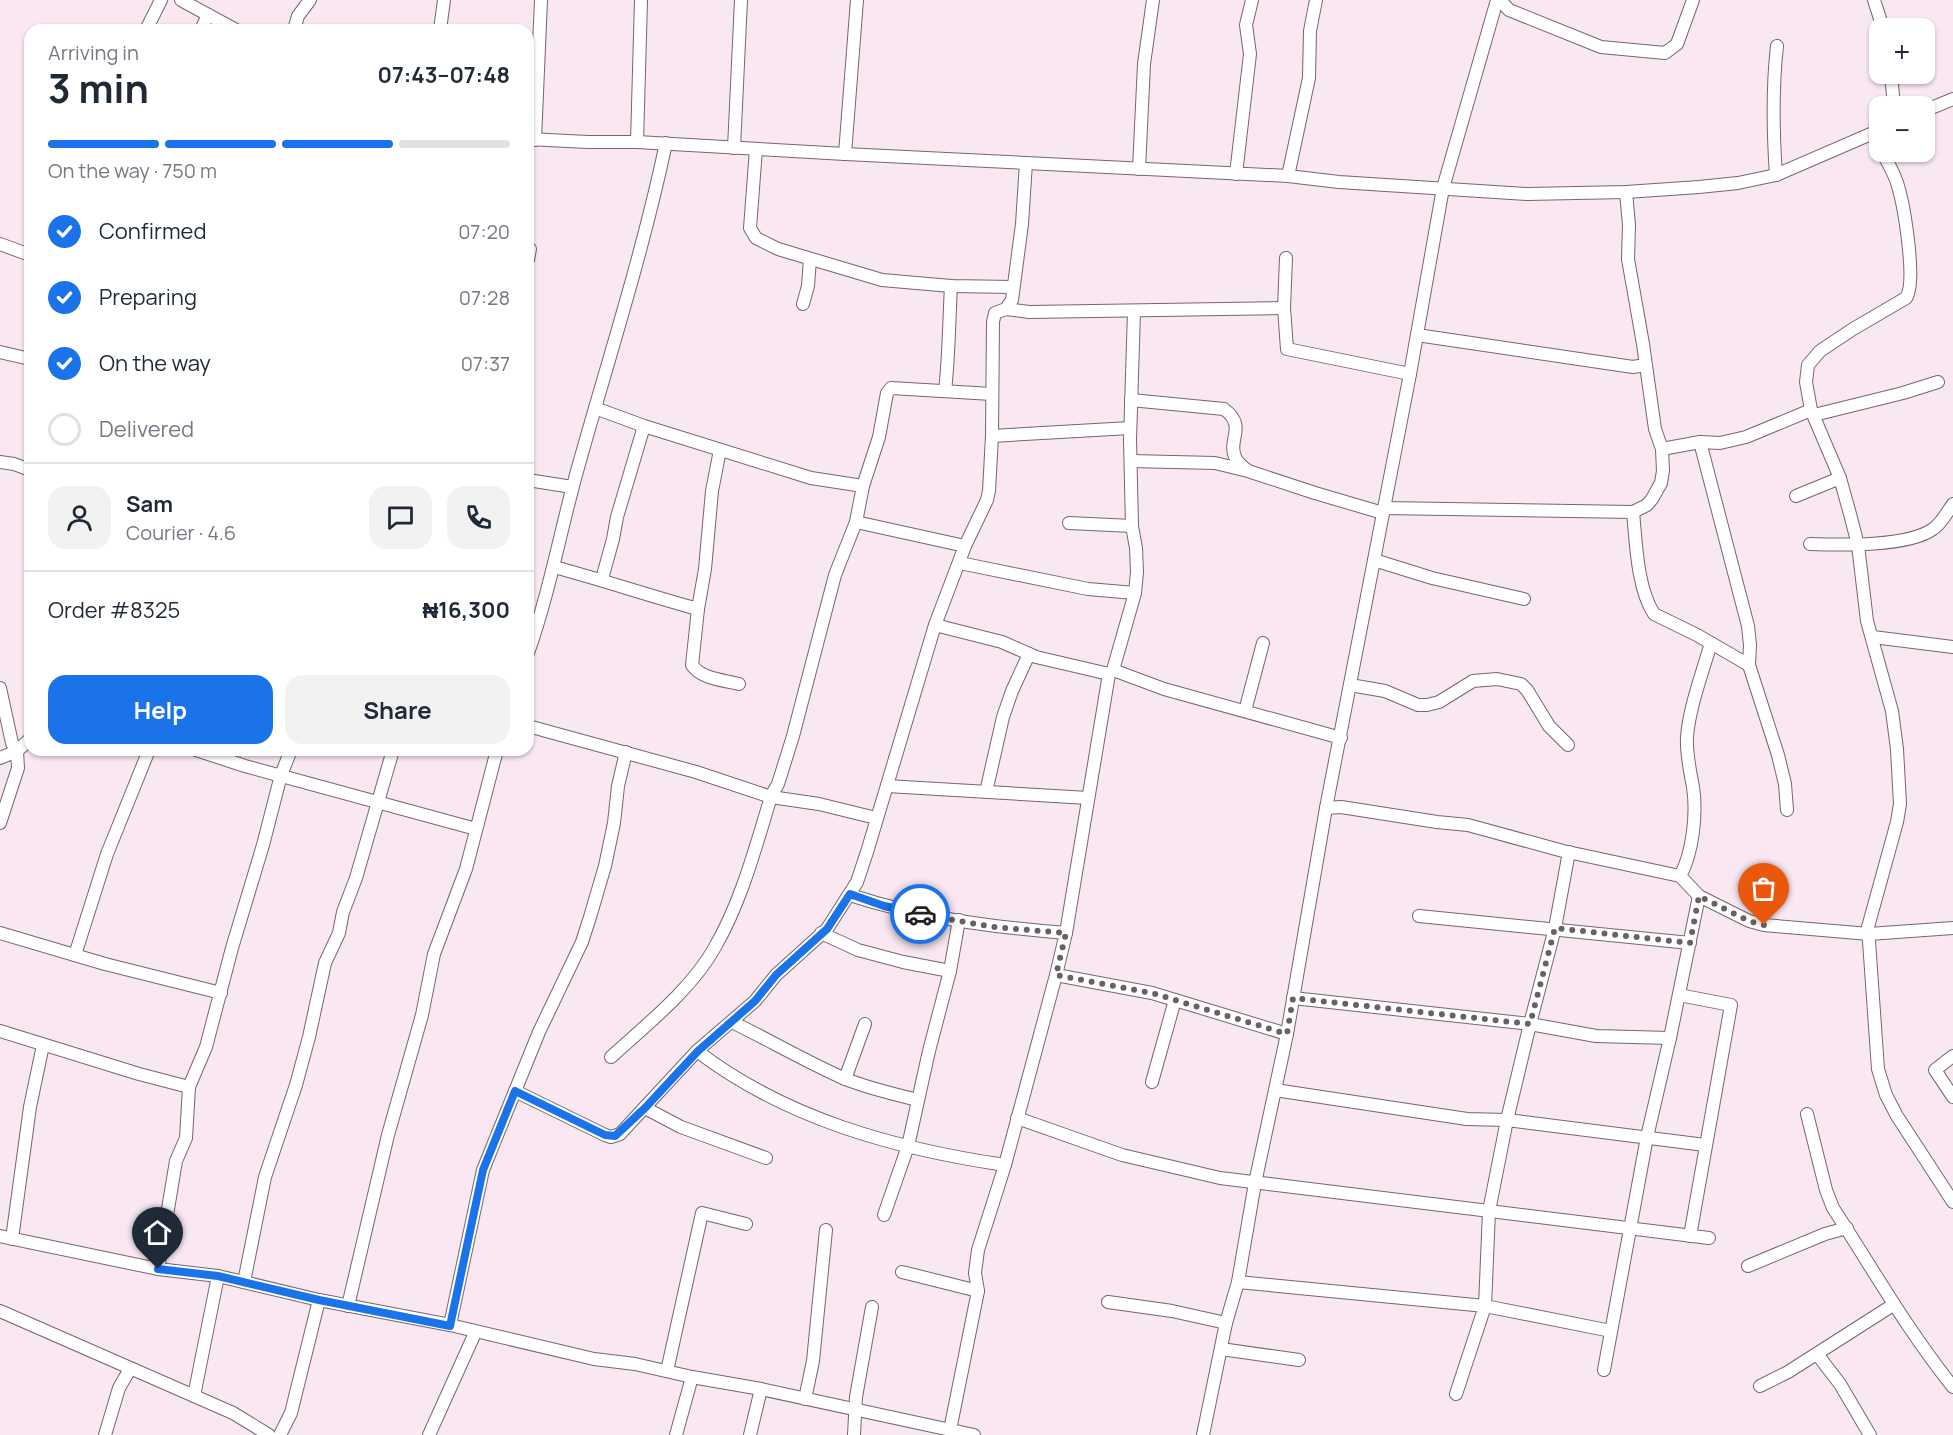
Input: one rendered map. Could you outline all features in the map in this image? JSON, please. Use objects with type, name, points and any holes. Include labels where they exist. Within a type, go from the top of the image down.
[{"type":"street","points":[[149,24],[161,0]]},
{"type":"street","points":[[181,0],[225,24]]},
{"type":"street","points":[[296,24],[298,16],[310,0]]},
{"type":"street","points":[[441,24],[444,0]]},
{"type":"street","points":[[534,109],[541,0]]},
{"type":"street","points":[[637,141],[641,0]]},
{"type":"street","points":[[734,148],[741,0]]},
{"type":"street","points":[[845,154],[857,0]]},
{"type":"street","points":[[1139,170],[1144,64],[1153,0]]},
{"type":"street","points":[[1236,174],[1250,54],[1246,25],[1251,0]]},
{"type":"street","points":[[1288,176],[1309,78],[1311,31],[1316,0]]},
{"type":"street","points":[[1203,1435],[1226,1323],[1238,1282],[1255,1183],[1287,1034],[1326,808],[1410,374],[1443,188],[1498,0],[1509,10],[1601,47],[1665,53],[1677,44],[1693,0]]},
{"type":"street","points":[[1509,10],[1520,0]]},
{"type":"street","points":[[1875,0],[1880,18]]},
{"type":"street","points":[[204,24],[208,15]]},
{"type":"street","points":[[1776,175],[1772,112],[1777,46]]},
{"type":"street","points":[[1935,106],[1953,99]]},
{"type":"street","points":[[534,140],[637,141],[1139,170],[1288,176],[1339,182],[1527,194],[1626,192],[1738,183],[1776,175],[1869,135]]},
{"type":"street","points":[[534,633],[554,567],[572,487],[625,309],[657,189],[666,143]]},
{"type":"street","points":[[756,149],[750,228],[751,233],[764,243],[810,260],[882,280],[951,286],[1013,287]]},
{"type":"street","points":[[1887,162],[1898,186],[1902,202],[1909,250],[1910,293],[1906,298],[1845,334],[1812,360],[1806,372],[1812,413],[1840,478],[1858,545],[1867,621],[1892,711],[1897,748],[1900,804],[1868,927],[1878,1069],[1898,1116],[1953,1203]]},
{"type":"street","points":[[1006,309],[1012,300],[1022,225],[1026,163]]},
{"type":"street","points":[[1131,461],[1215,463],[1248,471],[1315,493],[1384,510],[1633,512],[1647,505],[1658,491],[1664,471],[1662,448],[1655,429],[1628,259],[1629,225],[1626,192]]},
{"type":"street","points":[[0,244],[24,253]]},
{"type":"street","points":[[1286,258],[1284,308],[1287,349],[1410,374]]},
{"type":"street","points":[[803,304],[808,286],[810,260]]},
{"type":"street","points":[[945,391],[951,286]]},
{"type":"street","points":[[515,1091],[612,1137],[620,1134],[698,1051],[755,1001],[776,975],[827,929],[850,894],[857,882],[935,625],[965,546],[987,500],[992,436],[995,313],[1006,309],[1029,312],[1093,309],[1134,311],[1284,308]]},
{"type":"street","points":[[950,1430],[978,1291],[975,1273],[978,1250],[1005,1165],[1056,975],[1066,933],[1111,672],[1136,593],[1130,428],[1134,311]]},
{"type":"street","points":[[1417,335],[1633,367],[1645,366]]},
{"type":"street","points":[[0,352],[24,358]]},
{"type":"street","points":[[1662,448],[1746,437],[1812,413],[1903,393],[1938,382]]},
{"type":"street","points":[[611,1057],[680,992],[715,948],[746,877],[771,796],[778,784],[790,746],[835,575],[856,522],[863,486],[879,437],[887,393],[891,388],[992,394]]},
{"type":"street","points":[[1131,400],[1224,409],[1233,415],[1237,426],[1236,458],[1248,471]]},
{"type":"street","points":[[595,408],[644,426],[811,477],[863,486]]},
{"type":"street","points":[[602,579],[617,517],[644,426]]},
{"type":"street","points":[[992,436],[1130,428]]},
{"type":"street","points":[[1700,442],[1748,626],[1749,665],[1778,755],[1785,784],[1787,810]]},
{"type":"street","points":[[720,450],[712,491],[705,569],[692,665],[696,672],[739,684]]},
{"type":"street","points":[[0,462],[24,468]]},
{"type":"street","points":[[1796,496],[1840,478]]},
{"type":"street","points":[[534,481],[572,487]]},
{"type":"street","points":[[1810,544],[1858,545],[1888,542],[1925,534],[1938,525],[1953,504]]},
{"type":"street","points":[[1633,512],[1637,554],[1650,608],[1654,614],[1677,624],[1749,665]]},
{"type":"street","points":[[856,522],[965,546]]},
{"type":"street","points":[[1069,523],[1132,526]]},
{"type":"street","points":[[1374,560],[1432,578],[1524,599]]},
{"type":"street","points":[[960,563],[1088,589],[1136,593]]},
{"type":"street","points":[[554,567],[602,579],[649,596],[698,609]]},
{"type":"street","points":[[935,625],[1002,642],[1035,657],[1111,672],[1341,738]]},
{"type":"street","points":[[1873,637],[1953,647]]},
{"type":"street","points":[[1245,711],[1263,642]]},
{"type":"street","points":[[1680,876],[1686,865],[1692,839],[1694,789],[1688,761],[1687,735],[1711,643]]},
{"type":"street","points":[[986,792],[1003,717],[1029,654]]},
{"type":"street","points":[[1350,686],[1385,691],[1418,705],[1427,705],[1439,702],[1473,681],[1497,679],[1521,684],[1549,726],[1568,746]]},
{"type":"street","points":[[0,688],[12,743],[18,751],[18,768],[0,823]]},
{"type":"street","points":[[534,728],[696,772],[771,796],[819,804],[876,818]]},
{"type":"street","points":[[0,758],[18,751],[24,745]]},
{"type":"street","points":[[450,1326],[483,1170],[557,992],[582,942],[605,866],[626,752]]},
{"type":"street","points":[[75,955],[107,854],[147,756]]},
{"type":"street","points":[[214,756],[476,829]]},
{"type":"street","points":[[158,1269],[176,1161],[186,1138],[189,1087],[206,1047],[232,948],[261,855],[281,775],[289,756]]},
{"type":"street","points":[[244,1282],[265,1177],[296,1085],[325,963],[339,933],[348,895],[356,878],[391,756]]},
{"type":"street","points":[[348,1306],[388,1135],[422,1015],[434,954],[466,869],[495,756]]},
{"type":"street","points":[[887,786],[1088,798]]},
{"type":"street","points":[[1326,808],[1341,807],[1468,825],[1569,852],[1680,876],[1699,896],[1749,921],[1764,925],[1869,934],[1953,928]]},
{"type":"street","points":[[1456,1394],[1485,1306],[1489,1211],[1507,1120],[1555,928],[1569,852]]},
{"type":"street","points":[[850,894],[906,911],[993,927],[1066,933]]},
{"type":"street","points":[[1604,1370],[1647,1137],[1699,896]]},
{"type":"street","points":[[1419,916],[1690,943]]},
{"type":"street","points":[[884,1215],[908,1146],[950,971],[959,920]]},
{"type":"street","points":[[0,933],[221,993]]},
{"type":"street","points":[[821,933],[858,951],[950,971]]},
{"type":"street","points":[[1056,975],[1174,1000],[1287,1034]]},
{"type":"street","points":[[1679,995],[1731,1005],[1689,1236]]},
{"type":"street","points":[[1293,998],[1530,1024],[1596,1036],[1670,1038]]},
{"type":"street","points":[[1152,1082],[1174,1000]]},
{"type":"street","points":[[732,1022],[845,1079],[918,1100]]},
{"type":"street","points":[[845,1079],[866,1024]]},
{"type":"street","points":[[0,1031],[189,1087]]},
{"type":"street","points":[[43,1045],[6,1237],[158,1269],[218,1276],[594,1359],[761,1389],[974,1435]]},
{"type":"street","points":[[698,1051],[723,1071],[793,1109],[830,1124],[908,1146],[1005,1165]]},
{"type":"street","points":[[1953,1056],[1935,1070],[1953,1096]]},
{"type":"street","points":[[1275,1090],[1467,1119],[1507,1120],[1705,1145]]},
{"type":"street","points":[[645,1108],[681,1126],[766,1158]]},
{"type":"street","points":[[1807,1114],[1826,1190],[1833,1208],[1893,1305],[1953,1387]]},
{"type":"street","points":[[1017,1118],[1122,1155],[1220,1178],[1709,1238]]},
{"type":"street","points":[[667,1371],[702,1213],[746,1224]]},
{"type":"street","points":[[1748,1266],[1825,1234],[1846,1228]]},
{"type":"street","points":[[806,1399],[813,1361],[826,1230]]},
{"type":"street","points":[[902,1272],[978,1291]]},
{"type":"street","points":[[194,1396],[218,1276]]},
{"type":"street","points":[[1238,1282],[1485,1306],[1611,1331]]},
{"type":"street","points":[[0,1311],[280,1435],[291,1413],[319,1300]]},
{"type":"street","points":[[1108,1302],[1172,1311],[1226,1323]]},
{"type":"street","points":[[1760,1386],[1788,1372],[1893,1305]]},
{"type":"street","points":[[854,1435],[856,1397],[872,1307]]},
{"type":"street","points":[[429,1435],[475,1332]]},
{"type":"street","points":[[1221,1349],[1299,1359]]},
{"type":"street","points":[[1817,1354],[1840,1384],[1870,1435]]},
{"type":"street","points":[[105,1435],[119,1389],[130,1369]]},
{"type":"street","points":[[676,1435],[692,1377]]},
{"type":"street","points":[[750,1435],[761,1389]]},
{"type":"way so far","points":[[920,914],[993,927],[1066,933],[1056,975],[1152,993],[1287,1034],[1293,998],[1402,1008],[1530,1024],[1555,928],[1690,943],[1699,896],[1731,913],[1764,925]]},
{"type":"route","points":[[158,1269],[218,1276],[319,1300],[450,1326],[483,1170],[515,1091],[605,1135],[612,1137],[620,1134],[698,1051],[755,1001],[776,975],[827,929],[850,894],[884,906],[920,914]]}]
